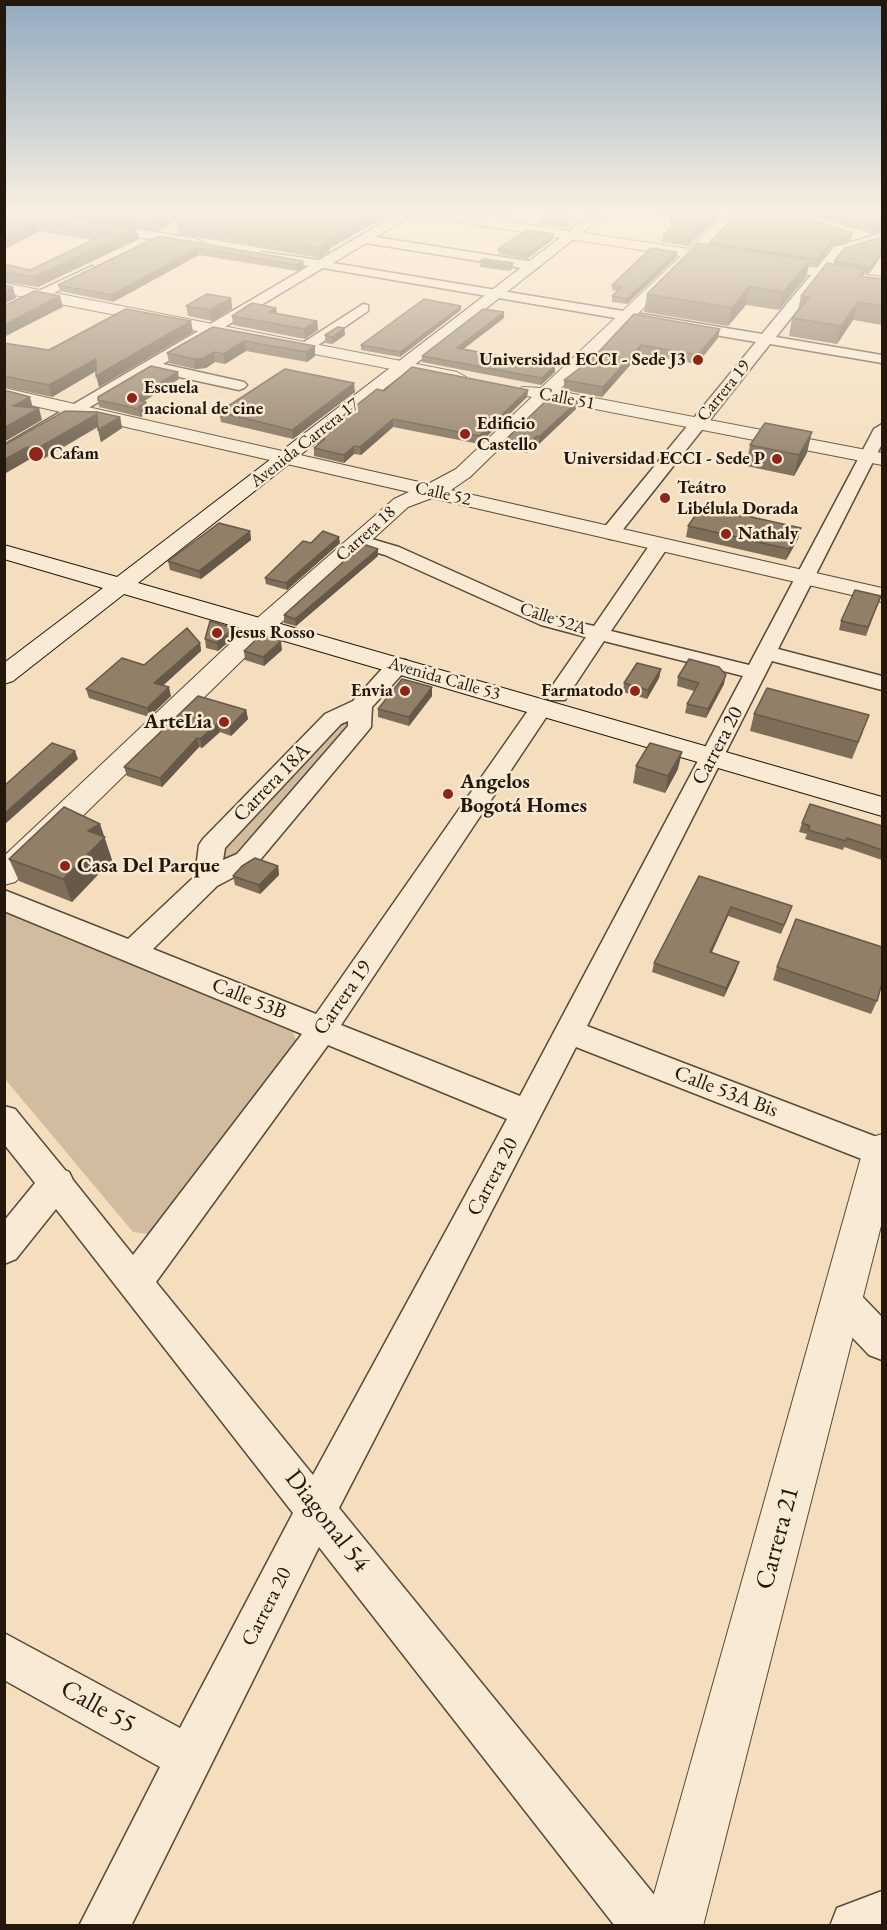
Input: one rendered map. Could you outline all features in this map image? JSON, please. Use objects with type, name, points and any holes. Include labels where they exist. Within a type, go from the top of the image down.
[{"type":"street","points":[[4,312],[29,300]]},
{"type":"street","points":[[66,300],[480,382]]},
{"type":"street","points":[[4,452],[262,300]]},
{"type":"street","name":"Avenida Carrera 17","points":[[4,676],[490,300]]},
{"type":"street","points":[[534,300],[882,359]]},
{"type":"street","name":"Carrera 18","points":[[4,874],[270,620],[400,503],[449,483],[463,473],[643,300]]},
{"type":"street","name":"Carrera 19","points":[[610,532],[797,300]]},
{"type":"street","points":[[306,347],[363,308]]},
{"type":"street","points":[[150,366],[239,386]]},
{"type":"street","name":"Calle 51","points":[[512,388],[875,458]]},
{"type":"street","name":"Calle 52","points":[[4,393],[882,595]]},
{"type":"street","name":"Carrera 20","points":[[104,1926],[317,1508],[527,1113],[807,577],[875,458],[882,429]]},
{"type":"street","name":"Avenida Calle 53","points":[[4,537],[129,580],[716,750],[882,807]]},
{"type":"street","name":"Calle 52A","points":[[358,541],[392,551],[548,621],[756,673]]},
{"type":"street","name":"Carrera 19","points":[[135,1281],[323,1028],[660,544]]},
{"type":"street","name":"Avenida Calle 53","points":[[4,552],[129,580]]},
{"type":"street","name":"Avenida Calle 53","points":[[270,620],[398,665],[550,701]]},
{"type":"street","points":[[767,653],[882,682]]},
{"type":"street","name":"Carrera 18A","points":[[208,879],[212,845],[333,719],[361,706],[398,665]]},
{"type":"street","name":"Carrera 18A","points":[[132,952],[208,879],[246,860],[359,727],[361,706]]},
{"type":"street","name":"Avenida Calle 53","points":[[716,750],[882,789]]},
{"type":"street","name":"Calle 53B","points":[[4,900],[527,1113]]},
{"type":"street","name":"Calle 53A Bis","points":[[569,1032],[882,1151]]},
{"type":"street","name":"Diagonal 54","points":[[4,1119],[317,1508],[647,1926]]},
{"type":"street","name":"Carrera 21","points":[[674,1926],[882,1151]]},
{"type":"street","points":[[4,1248],[57,1182]]},
{"type":"street","points":[[842,1301],[882,1342]]},
{"type":"street","name":"Calle 55","points":[[4,1655],[191,1759]]},
{"type":"street","points":[[855,1926],[882,1916]]},
{"type":"shaded area","points":[[345,723],[350,725],[237,858],[222,859],[224,850],[336,726]]},
{"type":"shaded area","points":[[5,913],[293,1032],[296,1040],[290,1060],[154,1235],[133,1232],[5,1079]]},
{"type":"building","points":[[16,300],[52,300],[4,325],[4,306]]},
{"type":"building","points":[[196,300],[227,300],[210,310],[186,306]]},
{"type":"building","points":[[423,300],[461,306],[400,352],[361,345]]},
{"type":"building","points":[[684,300],[738,300],[732,308]]},
{"type":"building","points":[[807,300],[882,300],[882,306],[858,302],[841,326],[792,318]]},
{"type":"building","points":[[252,303],[276,308],[269,312],[317,321],[304,329],[232,316]]},
{"type":"building","points":[[126,309],[191,321],[96,376],[96,359],[49,385],[4,376],[4,343],[49,350]]},
{"type":"building","points":[[483,309],[504,312],[457,348],[555,366],[542,378],[422,356]]},
{"type":"building","points":[[634,314],[720,329],[698,355],[641,345],[603,387],[564,380],[592,359]]},
{"type":"building","points":[[213,327],[315,346],[306,352],[244,341],[224,354],[214,352],[204,358],[194,359],[167,353]]},
{"type":"building","points":[[338,327],[344,328],[332,337],[325,335]]},
{"type":"building","points":[[151,366],[178,372],[133,400],[146,402],[138,407],[142,408],[98,400],[98,397]]},
{"type":"building","points":[[412,367],[528,390],[479,436],[393,419],[360,447],[354,446],[344,455],[314,448],[325,439],[316,437],[377,389],[384,391]]},
{"type":"building","points":[[285,369],[354,383],[292,430],[219,412]]},
{"type":"building","points":[[4,390],[30,397],[13,406],[39,408],[4,428]]},
{"type":"building","points":[[551,396],[578,401],[527,446],[504,441]]},
{"type":"building","points":[[65,411],[97,412],[120,417],[98,430],[97,414],[35,450],[27,447],[4,460],[4,445]]},
{"type":"building","points":[[765,423],[812,432],[799,455],[750,445]]},
{"type":"building","points":[[702,506],[801,528],[789,549],[688,526]]},
{"type":"building","points":[[219,523],[250,531],[199,571],[168,561]]},
{"type":"building","points":[[323,531],[339,537],[286,583],[265,578],[303,541],[311,543]]},
{"type":"building","points":[[363,544],[378,549],[295,619],[284,615]]},
{"type":"building","points":[[855,590],[881,596],[868,627],[841,621]]},
{"type":"building","points":[[210,621],[233,628],[217,643],[205,639]]},
{"type":"building","points":[[187,628],[200,643],[154,683],[169,687],[147,708],[86,689],[122,658],[144,665]]},
{"type":"building","points":[[261,635],[281,641],[263,657],[244,651]]},
{"type":"building","points":[[689,659],[719,667],[726,675],[708,709],[687,704],[699,683],[678,677]]},
{"type":"building","points":[[637,663],[661,669],[648,690],[624,683]]},
{"type":"building","points":[[402,679],[432,687],[409,717],[378,709]]},
{"type":"building","points":[[767,688],[869,715],[858,742],[754,714]]},
{"type":"building","points":[[198,696],[246,710],[230,727],[218,723],[200,739],[197,738],[160,778],[124,767]]},
{"type":"building","points":[[52,743],[75,751],[4,814],[4,786]]},
{"type":"building","points":[[650,743],[682,752],[668,776],[636,766]]},
{"type":"building","points":[[810,804],[882,826],[882,850],[847,838],[846,841],[808,830],[810,826],[802,823]]},
{"type":"building","points":[[64,807],[100,824],[88,831],[105,837],[63,879],[9,859]]},
{"type":"building","points":[[255,858],[278,866],[259,885],[233,876],[242,866]]},
{"type":"building","points":[[699,876],[792,906],[784,925],[731,907],[710,952],[739,962],[726,988],[654,963]]},
{"type":"building","points":[[796,919],[882,947],[882,983],[877,1001],[777,967]]},
{"type":"place","name":"Universidad ECCI - Sede J3","points":[[698,360]]},
{"type":"place","name":"Escuela nacional de cine","points":[[132,398]]},
{"type":"place","name":"Edificio Castello","points":[[465,434]]},
{"type":"place","name":"Cafam","points":[[36,454]]},
{"type":"place","name":"Universidad ECCI - Sede P","points":[[777,459]]},
{"type":"place","name":"Teátro Libélula Dorada","points":[[665,498]]},
{"type":"place","name":"Nathaly","points":[[726,534]]},
{"type":"place","name":"Jesus Rosso","points":[[217,633]]},
{"type":"place","name":"Envia","points":[[405,691]]},
{"type":"place","name":"Farmatodo","points":[[635,691]]},
{"type":"place","name":"ArteLia","points":[[224,722]]},
{"type":"place","name":"Angelos Bogotá Homes","points":[[448,794]]},
{"type":"place","name":"Casa Del Parque","points":[[65,866]]}]
